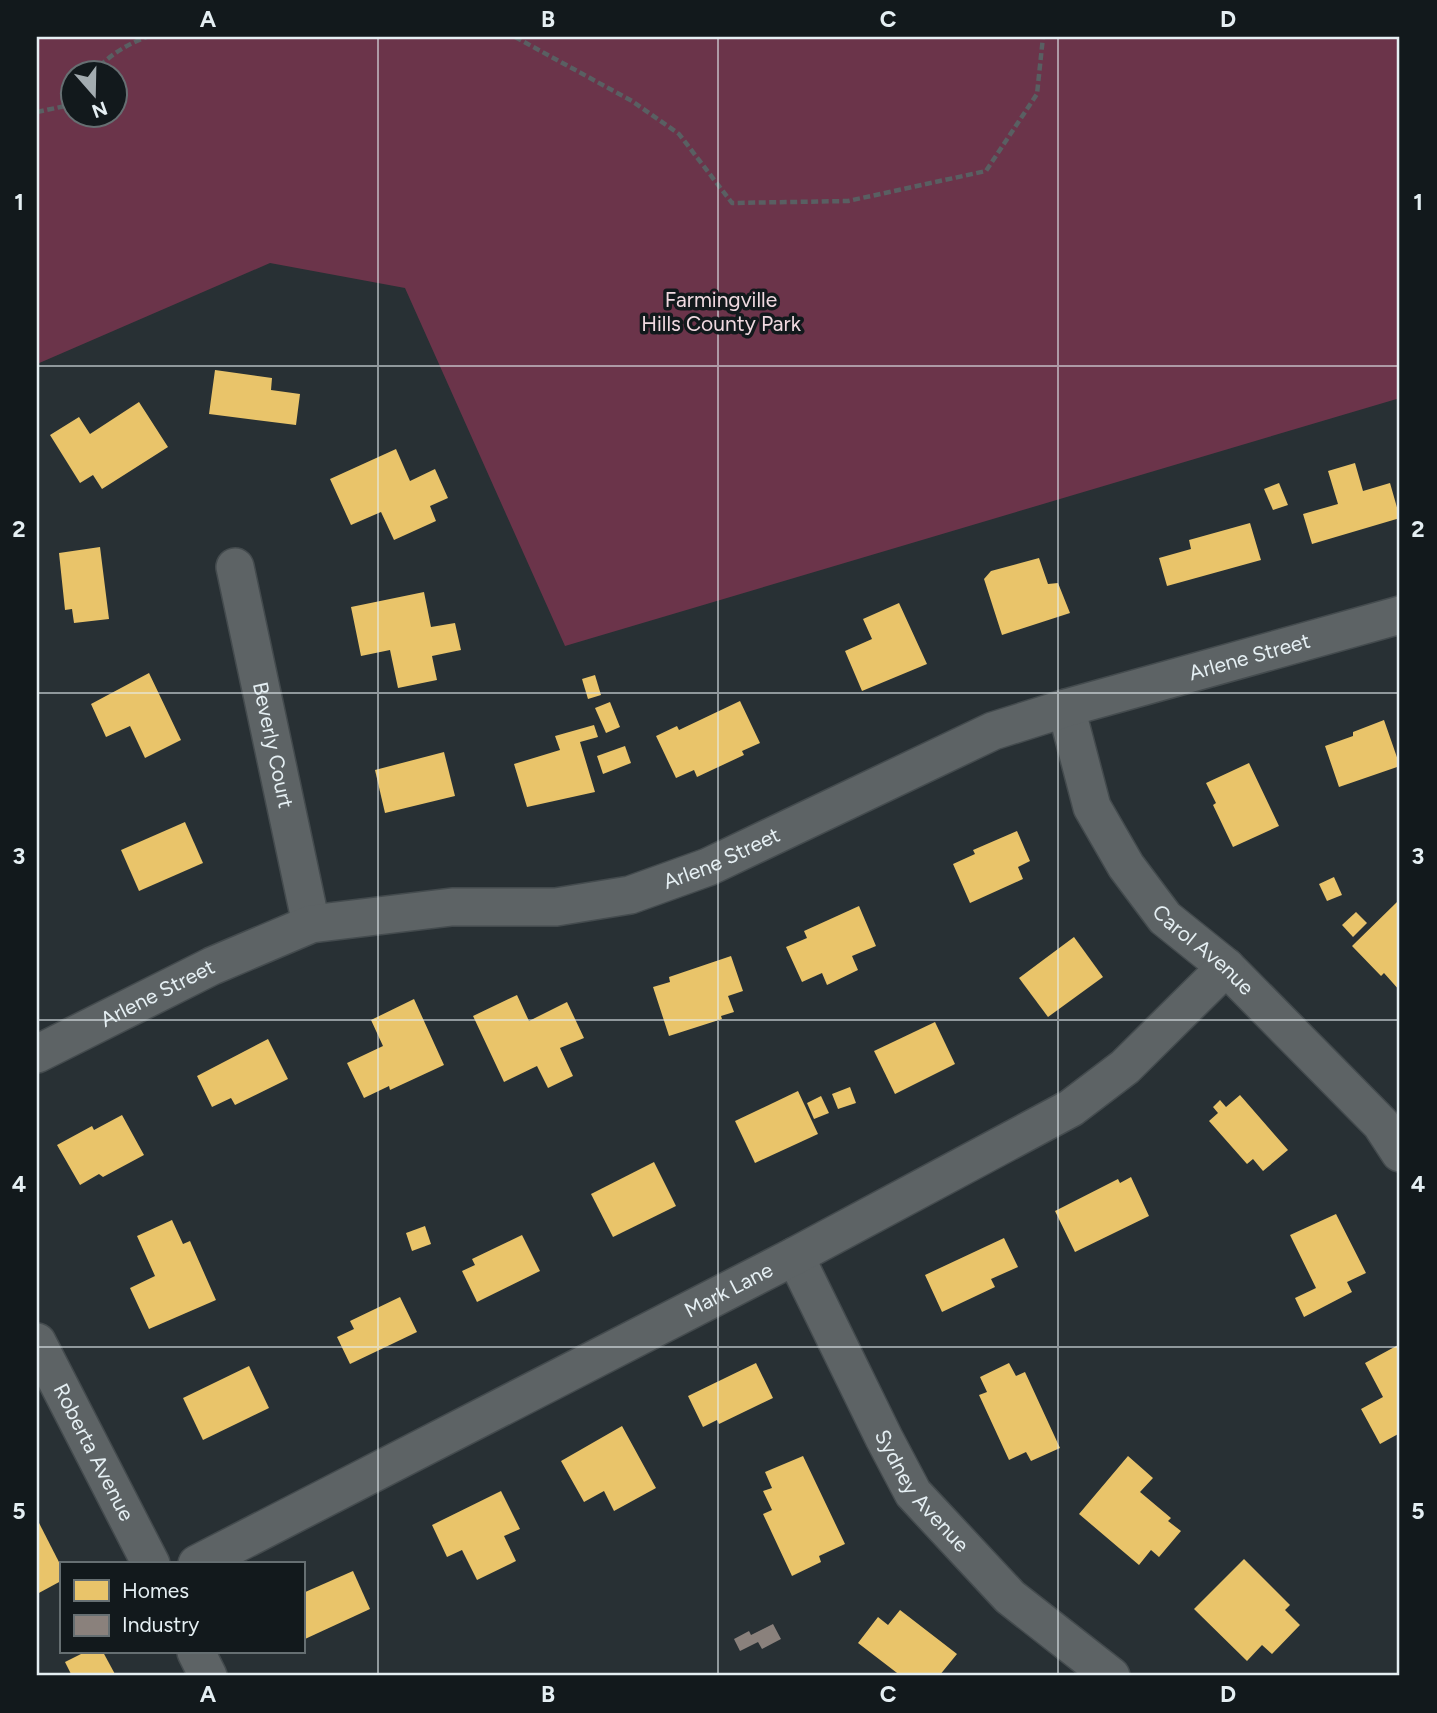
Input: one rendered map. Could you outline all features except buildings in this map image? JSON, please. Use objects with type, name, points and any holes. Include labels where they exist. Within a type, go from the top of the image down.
[{"type":"street","name":"Beverly Court","points":[[235,567],[311,924]]},
{"type":"street","name":"Arlene Street","points":[[37,1054],[212,966],[311,924],[452,907],[556,907],[630,895],[708,867],[993,731],[1066,708],[1400,615]]},
{"type":"street","name":"Carol Avenue","points":[[1066,708],[1092,807],[1126,866],[1165,918],[1226,967],[1381,1124],[1400,1153]]},
{"type":"street","name":"Mark Lane","points":[[201,1562],[795,1256],[1071,1108],[1125,1067],[1226,967]]},
{"type":"street","name":"Sydney Avenue","points":[[795,1256],[913,1493],[1010,1597],[1095,1671]]},
{"type":"street","name":"Roberta Avenue","points":[[37,1342],[150,1562]]},
{"type":"street","points":[[197,1654],[208,1676]]},
{"type":"path","points":[[107,60],[137,40],[147,37]]},
{"type":"path","points":[[516,37],[632,101],[678,134],[732,204],[848,201],[986,171],[1037,94],[1043,37]]},
{"type":"path","points":[[37,112],[60,107]]},
{"type":"green space","name":"Farmingville Hills County Park","points":[[37,37],[1400,37],[1400,398],[565,646],[405,288],[270,263],[37,364]]}]
